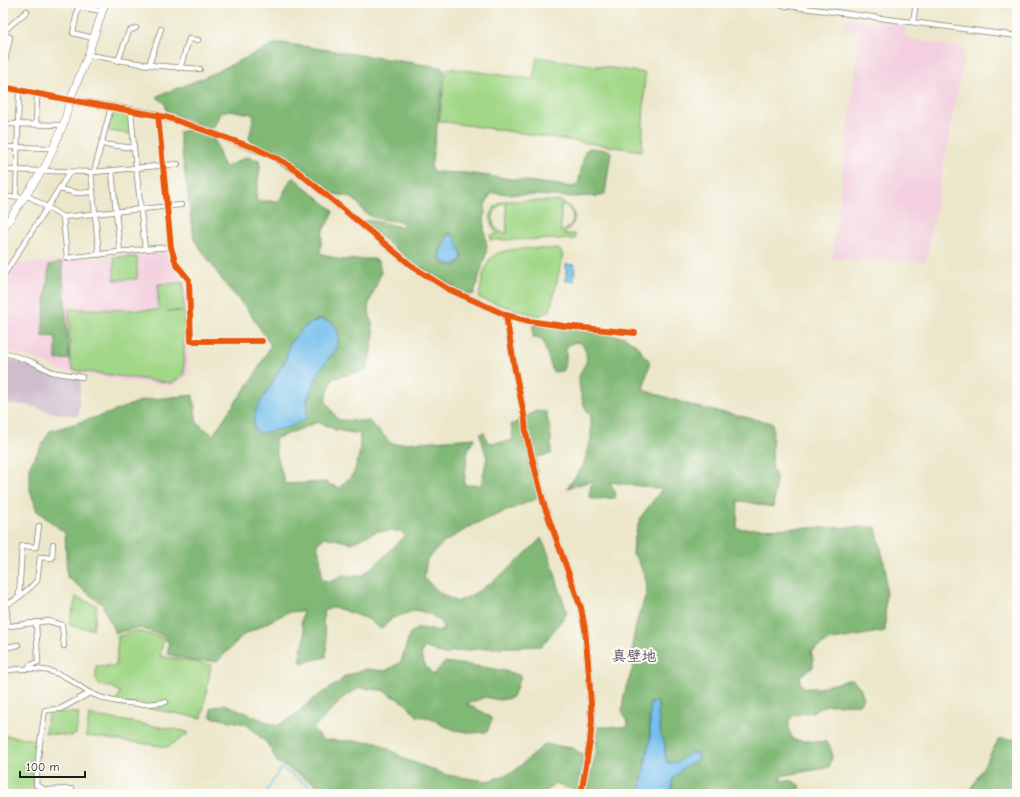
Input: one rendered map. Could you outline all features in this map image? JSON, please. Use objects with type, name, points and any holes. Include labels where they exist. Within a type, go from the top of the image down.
[{"type":"main road","points":[[3,229],[43,171],[63,124],[70,100],[88,55],[105,3]]},
{"type":"street","points":[[766,3],[1017,36]]},
{"type":"street","points":[[913,22],[916,3]]},
{"type":"street","points":[[93,38],[73,33],[78,7],[102,11]]},
{"type":"street","points":[[3,71],[10,37],[3,33],[27,11]]},
{"type":"street","points":[[118,61],[129,31],[136,28]]},
{"type":"street","points":[[149,65],[161,29]]},
{"type":"street","points":[[178,68],[181,65],[189,40],[198,40]]},
{"type":"street","points":[[88,55],[149,65],[200,69]]},
{"type":"street","points":[[63,124],[4,124],[4,87],[158,115],[255,148],[284,162],[297,171],[413,267],[448,289],[506,314],[529,321],[635,333]]},
{"type":"street","points":[[16,197],[19,90]]},
{"type":"street","points":[[36,124],[37,93]]},
{"type":"street","points":[[99,255],[93,192],[93,172],[102,144],[111,107]]},
{"type":"street","points":[[131,110],[145,249]]},
{"type":"street","points":[[158,115],[171,248],[176,264],[189,280],[191,341],[262,341]]},
{"type":"street","points":[[102,144],[134,148]]},
{"type":"street","points":[[3,147],[53,148]]},
{"type":"street","points":[[3,170],[93,172],[178,164]]},
{"type":"street","points":[[112,171],[120,252]]},
{"type":"street","points":[[3,276],[5,270],[70,172]]},
{"type":"street","points":[[59,189],[78,193],[93,192]]},
{"type":"street","points":[[3,197],[30,197],[63,217],[181,205]]},
{"type":"street","points":[[63,217],[68,258],[145,249],[171,248]]},
{"type":"street","points":[[506,314],[514,365],[526,420],[526,434],[544,505],[581,608],[589,674],[592,720],[590,742],[581,794]]},
{"type":"street","points":[[3,352],[32,362],[52,372],[82,377]]},
{"type":"street","points":[[18,597],[22,546],[36,547],[39,526]]},
{"type":"street","points":[[53,544],[52,558],[40,557],[37,581],[18,597],[5,605],[6,627],[48,620],[62,625],[64,646]]},
{"type":"street","points":[[28,669],[29,666],[38,662],[36,622]]},
{"type":"street","points":[[3,648],[18,645]]},
{"type":"street","points":[[3,671],[28,669],[44,670],[61,674],[90,693],[115,701],[153,704],[166,702]]},
{"type":"street","points":[[72,789],[46,790],[36,785],[38,757],[45,710],[60,709],[90,693]]},
{"type":"shaded area","points":[[846,19],[906,26],[906,36],[913,39],[965,49],[926,262],[832,259],[860,33],[844,30]]},
{"type":"shaded area","points":[[164,252],[174,270],[186,284],[189,374],[174,386],[125,381],[61,370],[37,359],[3,349],[3,281],[14,264]]},
{"type":"shaded area","points":[[3,356],[51,373],[81,378],[78,416],[58,414],[26,405],[3,404]]},
{"type":"green space","points":[[282,43],[440,67],[444,70],[431,168],[435,172],[466,173],[572,187],[578,185],[585,151],[590,148],[608,150],[611,152],[605,194],[601,196],[571,197],[491,193],[485,205],[484,230],[487,246],[486,253],[474,294],[468,295],[419,267],[364,224],[365,221],[371,220],[401,227],[404,225],[400,221],[380,219],[366,214],[353,199],[348,196],[331,193],[298,166],[282,156],[251,142],[249,139],[254,116],[251,114],[229,110],[220,113],[214,127],[210,129],[169,112],[166,110],[165,103],[157,96],[201,79],[273,45]],"holes":[[[448,233],[452,234],[463,257],[462,261],[454,266],[445,264],[440,258],[440,250],[444,241]]]},
{"type":"green space","points":[[537,57],[645,73],[642,151],[439,121],[447,68],[533,79]]},
{"type":"green space","points":[[115,111],[131,115],[131,134],[108,131],[112,112]]},
{"type":"green space","points":[[191,129],[210,135],[214,138],[223,165],[226,167],[247,157],[259,160],[260,166],[257,201],[279,201],[291,179],[294,178],[333,210],[331,218],[323,230],[320,253],[340,260],[374,259],[379,262],[381,273],[368,306],[374,335],[367,370],[333,378],[325,400],[338,420],[369,421],[392,444],[475,438],[468,450],[464,485],[481,485],[487,458],[480,434],[484,432],[488,443],[513,440],[511,425],[536,411],[546,412],[551,435],[551,454],[536,457],[538,498],[475,524],[443,543],[427,560],[424,578],[440,593],[457,602],[481,590],[492,582],[522,557],[541,538],[549,555],[567,613],[542,646],[488,648],[451,652],[446,655],[424,647],[421,655],[425,665],[433,675],[445,662],[493,669],[521,676],[516,690],[511,698],[499,700],[485,697],[467,704],[483,712],[492,719],[487,732],[472,733],[455,730],[442,725],[431,718],[417,716],[405,703],[382,690],[360,688],[345,696],[313,729],[323,740],[377,742],[405,759],[446,775],[487,781],[512,773],[545,744],[572,748],[583,755],[578,791],[554,784],[544,794],[332,794],[277,762],[269,745],[246,724],[211,717],[211,708],[225,704],[277,726],[292,717],[316,697],[341,681],[343,677],[366,669],[385,671],[401,662],[410,633],[418,628],[443,631],[442,623],[430,614],[416,610],[393,618],[381,629],[368,619],[334,607],[324,611],[323,623],[327,639],[326,657],[301,663],[301,648],[304,642],[305,632],[301,624],[303,611],[288,612],[242,636],[218,661],[194,661],[167,654],[169,645],[165,636],[140,628],[115,633],[102,604],[67,577],[65,533],[37,511],[30,490],[30,465],[50,431],[107,414],[143,400],[193,395],[197,423],[213,435],[253,378],[271,345],[246,308],[225,284],[194,239],[179,132]],"holes":[[[320,319],[333,323],[338,347],[323,366],[315,380],[307,402],[307,418],[256,410],[285,361],[290,343],[304,327]],[[318,422],[336,430],[360,434],[360,451],[354,473],[339,488],[324,482],[285,484],[276,451],[275,439]],[[378,531],[401,531],[405,536],[373,567],[361,576],[342,575],[333,581],[322,580],[320,555],[317,544],[325,537],[351,543]]]},
{"type":"green space","points":[[504,201],[560,201],[571,208],[574,216],[572,225],[564,234],[575,234],[575,239],[490,240],[491,235],[498,234],[492,225],[491,216],[492,211],[499,203]],"holes":[[[506,203],[507,233],[496,229],[493,220],[495,210]],[[561,204],[570,210],[573,218],[570,226],[561,232]]]},
{"type":"green space","points":[[531,248],[560,250],[563,255],[550,311],[538,316],[479,298],[484,272],[490,259],[496,255],[512,250]]},
{"type":"green space","points":[[114,257],[137,257],[137,279],[114,280]]},
{"type":"green space","points":[[62,262],[69,359],[56,360],[56,337],[42,336],[49,265]]},
{"type":"green space","points":[[183,283],[184,310],[167,311],[184,312],[184,375],[171,383],[73,370],[70,361],[69,309],[158,310],[158,284]]},
{"type":"green space","points":[[533,324],[625,337],[640,348],[642,354],[649,360],[643,390],[697,407],[773,423],[772,468],[776,477],[776,482],[773,507],[738,501],[737,529],[876,527],[886,571],[885,631],[828,641],[811,652],[813,667],[800,676],[800,682],[804,688],[819,688],[852,679],[860,687],[864,699],[859,704],[827,705],[812,712],[794,715],[789,721],[789,730],[793,740],[826,742],[832,751],[829,767],[781,776],[781,780],[793,781],[800,786],[800,794],[711,794],[712,791],[706,789],[696,794],[674,794],[672,792],[672,780],[683,768],[699,759],[690,754],[678,762],[667,763],[665,744],[661,736],[658,702],[649,718],[650,739],[639,794],[586,794],[596,752],[598,727],[629,727],[622,711],[624,694],[633,667],[633,640],[637,621],[647,592],[646,580],[639,562],[633,554],[634,540],[640,518],[662,489],[610,482],[616,494],[615,498],[592,499],[589,495],[592,481],[567,488],[583,466],[591,439],[591,416],[584,404],[579,384],[580,374],[586,362],[586,351],[580,343],[577,342],[570,344],[566,348],[566,361],[563,371],[553,372],[542,339],[533,338]]},
{"type":"green space","points":[[76,597],[97,606],[93,629],[69,625]]},
{"type":"green space","points":[[138,631],[164,638],[160,656],[211,665],[202,718],[116,703],[120,692],[112,687],[99,685],[96,680],[96,666],[116,666],[118,636]]},
{"type":"green space","points":[[52,712],[79,713],[76,734],[72,736],[45,733],[48,715]]},
{"type":"green space","points":[[89,715],[189,733],[168,747],[86,736]]},
{"type":"green space","points":[[3,735],[35,740],[37,743],[33,784],[37,794],[3,794]]},
{"type":"green space","points":[[999,739],[1017,739],[1017,774],[1013,783],[1017,789],[1017,794],[968,794]]},
{"type":"water","points":[[449,234],[452,234],[461,254],[461,260],[454,265],[442,261],[440,257],[440,253]]},
{"type":"water","points":[[566,264],[575,265],[574,281],[566,281]]},
{"type":"water","points":[[320,319],[333,323],[338,332],[338,347],[323,366],[315,380],[307,402],[307,418],[290,427],[261,433],[254,429],[256,410],[285,361],[290,343],[304,327]]},
{"type":"water","points":[[658,702],[661,736],[665,744],[667,763],[678,762],[690,753],[698,753],[699,759],[683,768],[672,780],[672,792],[674,794],[639,794],[650,739],[650,703]]},
{"type":"waterway","points":[[265,794],[281,768],[322,794]]},
{"type":"cycle path","points":[[3,87],[166,117],[255,148],[284,162],[297,171],[413,267],[448,289],[506,315],[529,321],[635,333]]},
{"type":"cycle path","points":[[158,115],[171,247],[176,264],[189,280],[191,341],[262,341]]},
{"type":"cycle path","points":[[506,315],[525,420],[526,434],[544,505],[581,608],[585,629],[592,720],[590,742],[581,794]]},
{"type":"district","name":"真壁地","points":[[634,656]]}]
